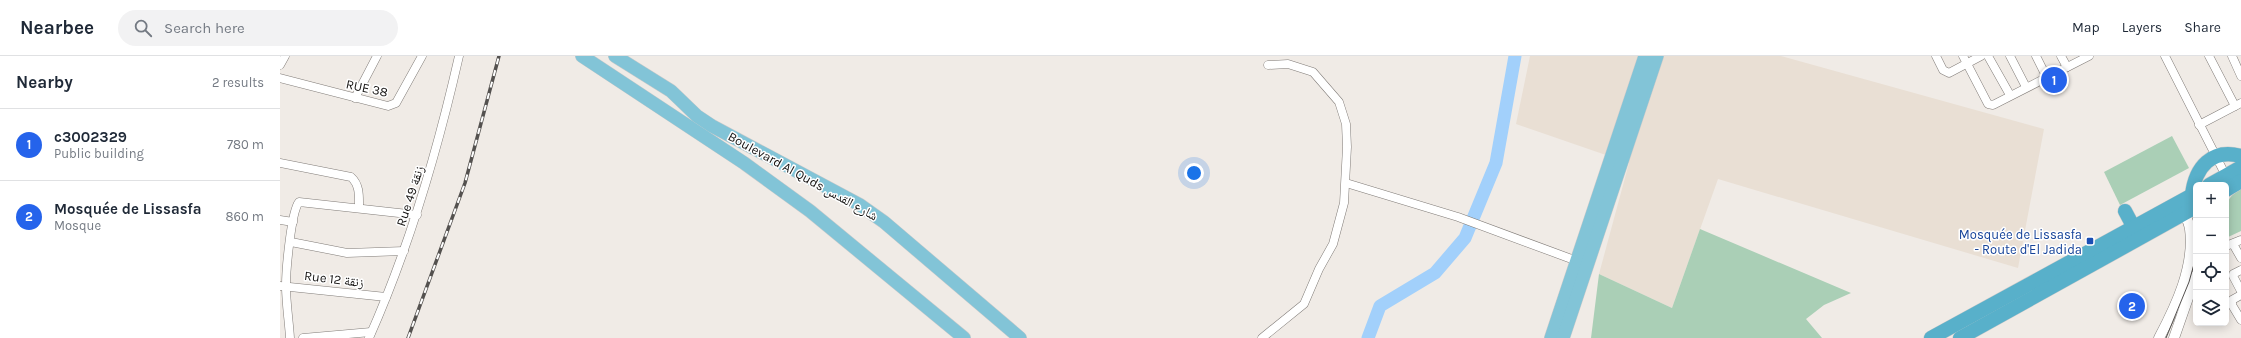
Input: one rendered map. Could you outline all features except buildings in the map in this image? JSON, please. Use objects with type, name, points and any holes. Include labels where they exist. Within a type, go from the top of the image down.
[{"type":"highway","points":[[1960,338],[2190,202],[2198,173],[2215,156],[2224,153],[2241,156]]},
{"type":"highway","points":[[2231,183],[2241,167]]},
{"type":"highway","points":[[1931,338],[2134,228],[2190,202]]},
{"type":"highway","points":[[2125,211],[2134,228]]},
{"type":"main road","name":"Boulevard Al Quds شارع القدس","points":[[582,56],[744,163],[810,210],[964,338]]},
{"type":"main road","name":"Boulevard Al Quds شارع القدس","points":[[614,56],[671,91],[696,116],[712,126],[860,205],[878,218],[1020,338]]},
{"type":"main road","points":[[1551,338],[1645,56]]},
{"type":"main road","points":[[1563,338],[1656,56]]},
{"type":"street","points":[[280,64],[285,56]]},
{"type":"street","points":[[355,98],[377,56]]},
{"type":"street","name":"RUE 38","points":[[280,78],[388,106],[396,103],[422,56]]},
{"type":"street","name":"Rue 49 زنقة","points":[[370,335],[386,298],[417,215],[445,117],[459,56]]},
{"type":"street","points":[[1936,56],[1943,70],[1949,73],[1965,60],[1981,56]]},
{"type":"street","points":[[1988,56],[2010,95]]},
{"type":"street","points":[[2010,56],[2026,87]]},
{"type":"street","points":[[2036,56],[2047,78]]},
{"type":"street","points":[[2061,56],[2067,68]]},
{"type":"street","points":[[2165,56],[2199,126],[2231,183]]},
{"type":"street","points":[[2199,126],[2238,104],[2209,56]]},
{"type":"street","points":[[2232,56],[2241,76]]},
{"type":"street","points":[[1965,60],[1988,104],[1993,105],[2086,57]]},
{"type":"street","points":[[1262,338],[1294,314],[1308,297],[1319,269],[1333,244],[1340,221],[1346,182],[1346,124],[1339,102],[1313,72],[1288,64],[1268,65]]},
{"type":"street","points":[[280,162],[345,174],[356,182],[359,207]]},
{"type":"street","points":[[1346,182],[1458,217],[1577,261]]},
{"type":"street","points":[[290,338],[283,286],[296,206],[303,201],[417,215]]},
{"type":"street","points":[[2159,338],[2179,294],[2189,259],[2190,202]]},
{"type":"street","points":[[280,220],[293,222]]},
{"type":"street","points":[[2241,240],[2229,245],[2241,258]]},
{"type":"street","points":[[291,242],[347,253],[404,251]]},
{"type":"street","points":[[2241,270],[2233,274],[2241,291]]},
{"type":"street","points":[[2174,338],[2193,284]]},
{"type":"street","name":"Rue 12 زنقة","points":[[283,286],[386,298]]},
{"type":"street","points":[[2241,295],[2232,300],[2232,305],[2241,320]]},
{"type":"street","points":[[303,338],[370,335]]},
{"type":"shaded area","points":[[1530,56],[1781,56],[2044,129],[2018,268],[1718,179],[1672,308],[1599,274],[1629,163],[1516,124]]},
{"type":"green space","points":[[2172,136],[2189,168],[2120,205],[2104,172]]},
{"type":"green space","points":[[2241,189],[2241,231],[2229,237],[2229,200],[2234,193]]},
{"type":"green space","points":[[1700,229],[1851,293],[1824,305],[1806,319],[1822,338],[1591,338],[1599,274],[1672,308]]},
{"type":"waterway","points":[[1368,338],[1380,306],[1435,273],[1465,238],[1496,163],[1515,56]]},
{"type":"tram line","points":[[2166,338],[2189,282],[2193,268]]},
{"type":"railway","points":[[408,338],[465,183],[499,56]]},
{"type":"place","name":"c3002329","points":[[2054,80]]},
{"type":"place","name":"Mosquée de Lissasfa - Route d'El Jadida","points":[[2090,241]]},
{"type":"place","name":"Mosquée de Lissasfa","points":[[2132,306]]}]
